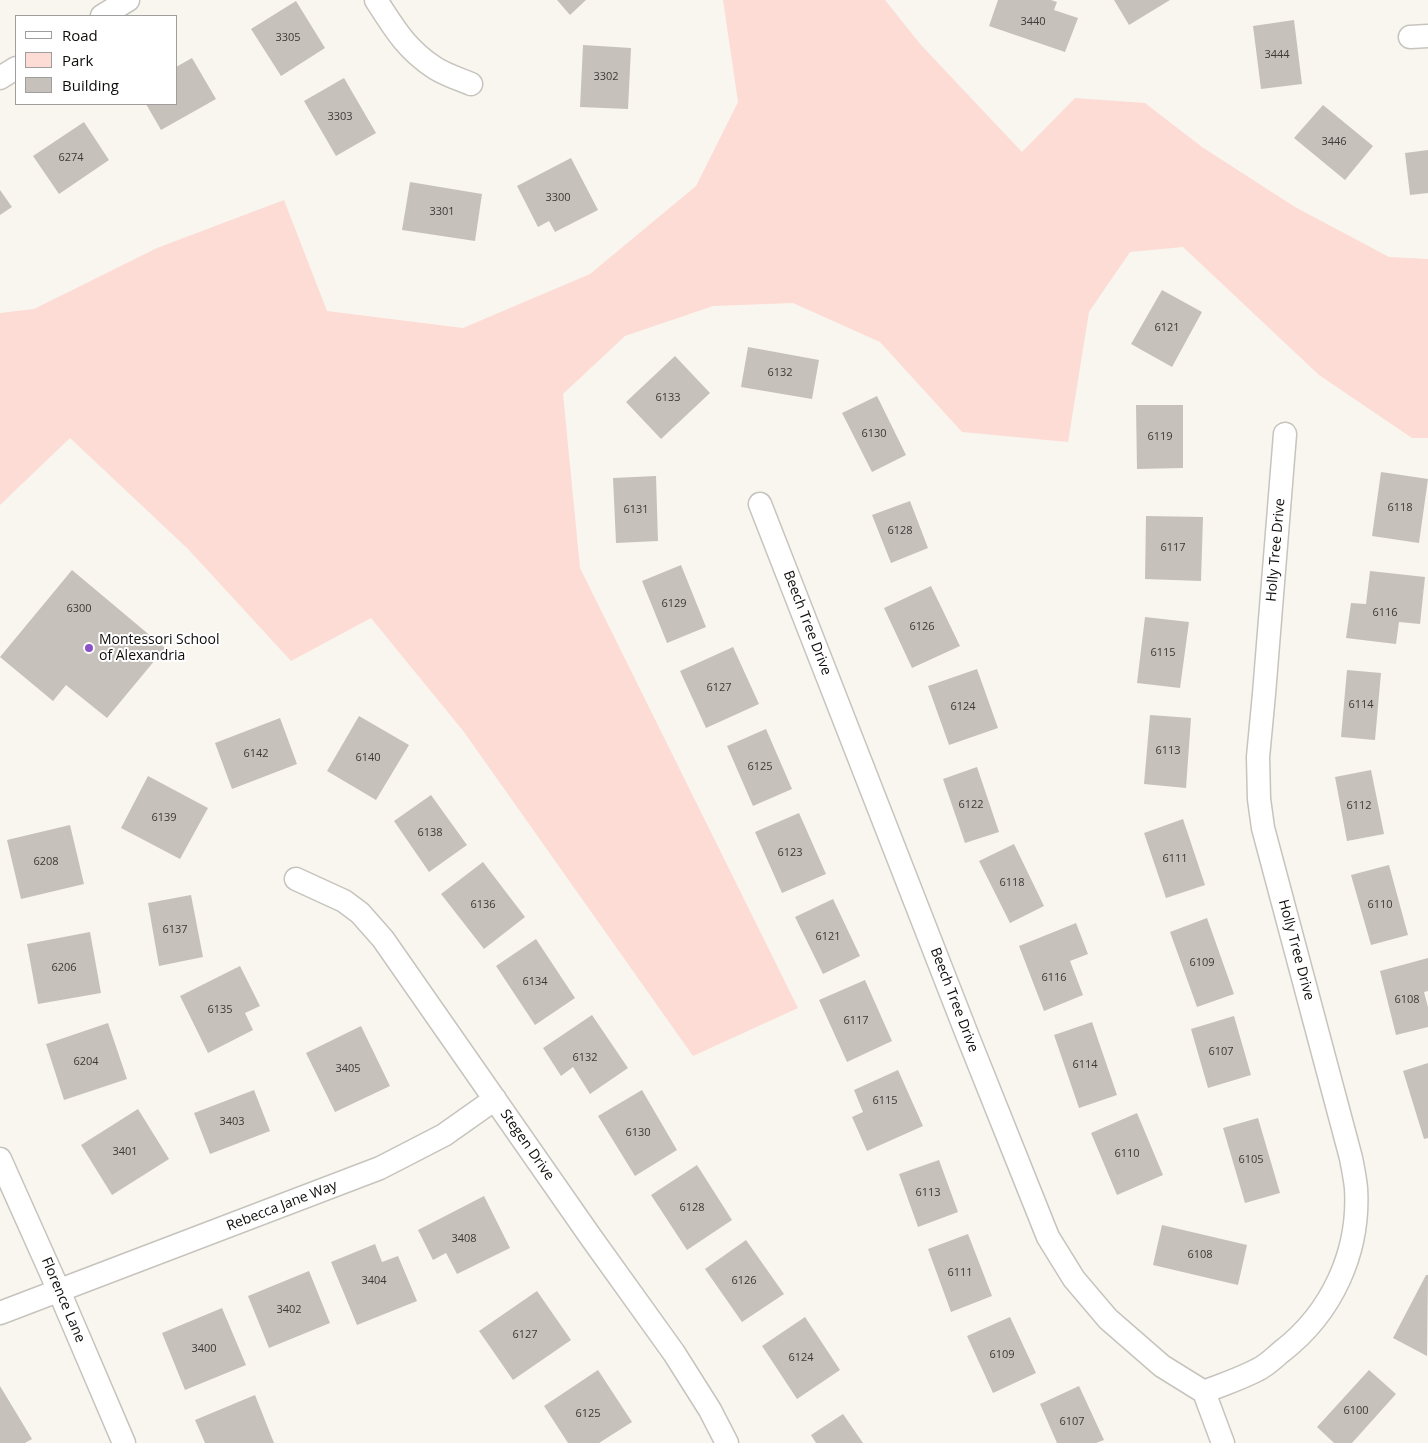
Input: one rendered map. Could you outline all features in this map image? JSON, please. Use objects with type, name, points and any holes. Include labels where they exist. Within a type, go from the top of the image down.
[{"type":"street","points":[[104,15],[128,0]]},
{"type":"street","points":[[376,0],[396,33],[413,51],[436,69],[471,84]]},
{"type":"street","points":[[0,78],[15,69]]},
{"type":"street","name":"Holly Tree Drive","points":[[1204,1392],[1258,1370],[1295,1342],[1312,1325],[1336,1288],[1351,1246],[1356,1217],[1356,1187],[1351,1158],[1263,828],[1259,800],[1258,757],[1285,434]]},
{"type":"street","name":"Beech Tree Drive","points":[[760,504],[964,1027],[1048,1236],[1074,1279],[1108,1319],[1162,1366],[1204,1392]]},
{"type":"street","name":"Stegen Drive","points":[[296,878],[344,901],[360,913],[383,938],[590,1236],[674,1353],[710,1410],[727,1443]]},
{"type":"street","name":"Rebecca Jane Way","points":[[0,1313],[380,1168],[444,1135],[494,1099]]},
{"type":"street","name":"Florence Lane","points":[[0,1158],[124,1443]]},
{"type":"street","points":[[1204,1392],[1223,1443]]},
{"type":"green space","points":[[723,0],[885,0],[921,45],[1022,152],[1075,98],[1145,103],[1202,147],[1295,207],[1389,257],[1428,259],[1428,438],[1412,438],[1319,375],[1183,247],[1130,252],[1089,312],[1068,442],[962,432],[880,342],[793,303],[713,306],[625,336],[563,394],[580,568],[798,1008],[693,1056],[464,732],[371,618],[291,661],[188,549],[70,438],[0,505],[0,313],[34,309],[157,248],[284,200],[327,311],[463,328],[590,274],[696,186],[738,102]]},
{"type":"building","points":[[557,0],[586,0],[570,15]]},
{"type":"building","points":[[998,0],[1051,0],[1057,2],[1054,10],[1078,18],[1065,52],[989,26]]},
{"type":"building","points":[[1114,0],[1170,0],[1129,25]]},
{"type":"building","points":[[296,1],[325,48],[281,76],[251,29]]},
{"type":"building","points":[[1294,20],[1302,84],[1261,89],[1253,26]]},
{"type":"building","points":[[583,45],[631,48],[628,109],[580,107]]},
{"type":"building","points":[[192,58],[216,99],[161,130],[147,105],[178,105],[178,66]]},
{"type":"building","points":[[344,78],[376,133],[336,156],[304,101]]},
{"type":"building","points":[[1323,105],[1373,146],[1345,180],[1294,138]]},
{"type":"building","points":[[84,122],[109,160],[59,194],[33,156]]},
{"type":"building","points":[[1428,150],[1428,193],[1410,195],[1405,153]]},
{"type":"building","points":[[571,158],[598,210],[555,232],[549,221],[538,227],[517,186]]},
{"type":"building","points":[[410,182],[482,194],[475,241],[402,230]]},
{"type":"building","points":[[0,190],[12,207],[0,215]]},
{"type":"building","points":[[1162,290],[1202,312],[1172,367],[1131,344]]},
{"type":"building","points":[[748,347],[819,360],[812,399],[741,387]]},
{"type":"building","points":[[675,356],[710,393],[661,439],[626,402]]},
{"type":"building","points":[[877,396],[906,455],[872,472],[842,413]]},
{"type":"building","points":[[1136,405],[1183,405],[1183,468],[1137,469]]},
{"type":"building","points":[[1381,472],[1428,479],[1419,543],[1372,536]]},
{"type":"building","points":[[656,476],[658,541],[616,543],[613,478]]},
{"type":"building","points":[[910,501],[928,548],[891,563],[872,515]]},
{"type":"building","points":[[1146,516],[1203,517],[1201,581],[1145,579]]},
{"type":"building","points":[[681,565],[706,627],[667,643],[642,581]]},
{"type":"building","points":[[72,570],[165,648],[107,718],[66,685],[53,701],[0,657]]},
{"type":"building","points":[[1370,571],[1425,577],[1420,624],[1399,622],[1396,644],[1346,638],[1351,603],[1366,604]]},
{"type":"building","points":[[931,586],[960,646],[912,668],[884,608]]},
{"type":"building","points":[[1145,617],[1189,622],[1180,688],[1137,683]]},
{"type":"building","points":[[733,647],[759,704],[706,728],[680,671]]},
{"type":"building","points":[[977,669],[998,728],[949,745],[928,686]]},
{"type":"building","points":[[1347,670],[1381,673],[1375,740],[1341,737]]},
{"type":"building","points":[[1150,715],[1191,718],[1186,788],[1144,784]]},
{"type":"building","points":[[359,716],[409,745],[376,800],[327,771]]},
{"type":"building","points":[[280,718],[297,764],[232,789],[215,743]]},
{"type":"building","points":[[766,729],[792,789],[753,806],[727,746]]},
{"type":"building","points":[[977,767],[999,832],[965,843],[943,779]]},
{"type":"building","points":[[1371,770],[1384,834],[1347,841],[1335,777]]},
{"type":"building","points":[[148,776],[208,808],[180,859],[121,828]]},
{"type":"building","points":[[431,795],[467,845],[429,872],[394,821]]},
{"type":"building","points":[[799,813],[826,874],[782,893],[755,832]]},
{"type":"building","points":[[1183,819],[1205,885],[1166,898],[1144,833]]},
{"type":"building","points":[[70,825],[84,884],[21,899],[7,840]]},
{"type":"building","points":[[1014,844],[1044,906],[1010,923],[979,861]]},
{"type":"building","points":[[483,862],[525,917],[484,949],[441,894]]},
{"type":"building","points":[[1389,865],[1408,935],[1371,945],[1351,875]]},
{"type":"building","points":[[191,895],[203,957],[159,966],[148,903]]},
{"type":"building","points":[[833,899],[860,956],[823,974],[795,917]]},
{"type":"building","points":[[1207,918],[1234,994],[1197,1007],[1170,932]]},
{"type":"building","points":[[1076,923],[1088,954],[1070,961],[1083,995],[1044,1011],[1019,946]]},
{"type":"building","points":[[90,932],[101,993],[38,1004],[27,944]]},
{"type":"building","points":[[536,939],[575,998],[535,1025],[496,966]]},
{"type":"building","points":[[1428,958],[1428,991],[1424,992],[1428,1007],[1428,1027],[1396,1035],[1380,971]]},
{"type":"building","points":[[240,966],[260,1006],[245,1013],[253,1030],[208,1053],[180,996]]},
{"type":"building","points":[[865,980],[892,1041],[847,1062],[819,1000]]},
{"type":"building","points":[[592,1015],[628,1068],[590,1094],[573,1067],[561,1076],[543,1048]]},
{"type":"building","points":[[1234,1016],[1251,1075],[1208,1088],[1191,1029]]},
{"type":"building","points":[[1092,1022],[1117,1095],[1079,1108],[1054,1035]]},
{"type":"building","points":[[108,1023],[127,1079],[64,1100],[46,1044]]},
{"type":"building","points":[[361,1026],[390,1086],[335,1112],[306,1053]]},
{"type":"building","points":[[1428,1063],[1428,1138],[1424,1139],[1403,1071]]},
{"type":"building","points":[[898,1070],[923,1126],[867,1151],[852,1117],[863,1112],[854,1090]]},
{"type":"building","points":[[254,1090],[270,1131],[210,1154],[194,1113]]},
{"type":"building","points":[[642,1090],[677,1150],[635,1176],[598,1116]]},
{"type":"building","points":[[138,1109],[169,1159],[112,1195],[81,1145]]},
{"type":"building","points":[[1137,1113],[1163,1175],[1117,1195],[1091,1133]]},
{"type":"building","points":[[1258,1118],[1280,1193],[1245,1203],[1223,1128]]},
{"type":"building","points":[[939,1160],[958,1212],[918,1227],[899,1174]]},
{"type":"building","points":[[697,1165],[732,1220],[687,1250],[651,1195]]},
{"type":"building","points":[[484,1196],[510,1248],[457,1274],[446,1253],[433,1260],[418,1230]]},
{"type":"building","points":[[1162,1225],[1247,1245],[1238,1285],[1153,1265]]},
{"type":"building","points":[[968,1234],[992,1296],[951,1312],[928,1249]]},
{"type":"building","points":[[746,1240],[784,1294],[742,1322],[705,1269]]},
{"type":"building","points":[[375,1244],[382,1262],[398,1256],[417,1301],[357,1325],[331,1262]]},
{"type":"building","points":[[309,1271],[330,1323],[269,1348],[248,1296]]},
{"type":"building","points":[[1426,1275],[1428,1275],[1427,1356],[1393,1338]]},
{"type":"building","points":[[537,1291],[571,1340],[513,1380],[479,1331]]},
{"type":"building","points":[[222,1308],[246,1365],[185,1390],[162,1333]]},
{"type":"building","points":[[805,1317],[840,1370],[797,1399],[762,1346]]},
{"type":"building","points":[[1010,1317],[1036,1373],[993,1393],[967,1336]]},
{"type":"building","points":[[598,1370],[632,1422],[599,1443],[568,1443],[544,1406]]},
{"type":"building","points":[[1369,1370],[1396,1394],[1352,1443],[1334,1443],[1317,1427]]},
{"type":"building","points":[[0,1386],[32,1439],[25,1443],[0,1443]]},
{"type":"building","points":[[1079,1386],[1104,1440],[1096,1443],[1057,1443],[1040,1404]]},
{"type":"building","points":[[255,1395],[274,1443],[205,1443],[195,1420]]},
{"type":"building","points":[[843,1414],[863,1443],[816,1443],[811,1435]]},
{"type":"place","name":"Montessori School of Alexandria","points":[[89,648]]}]
